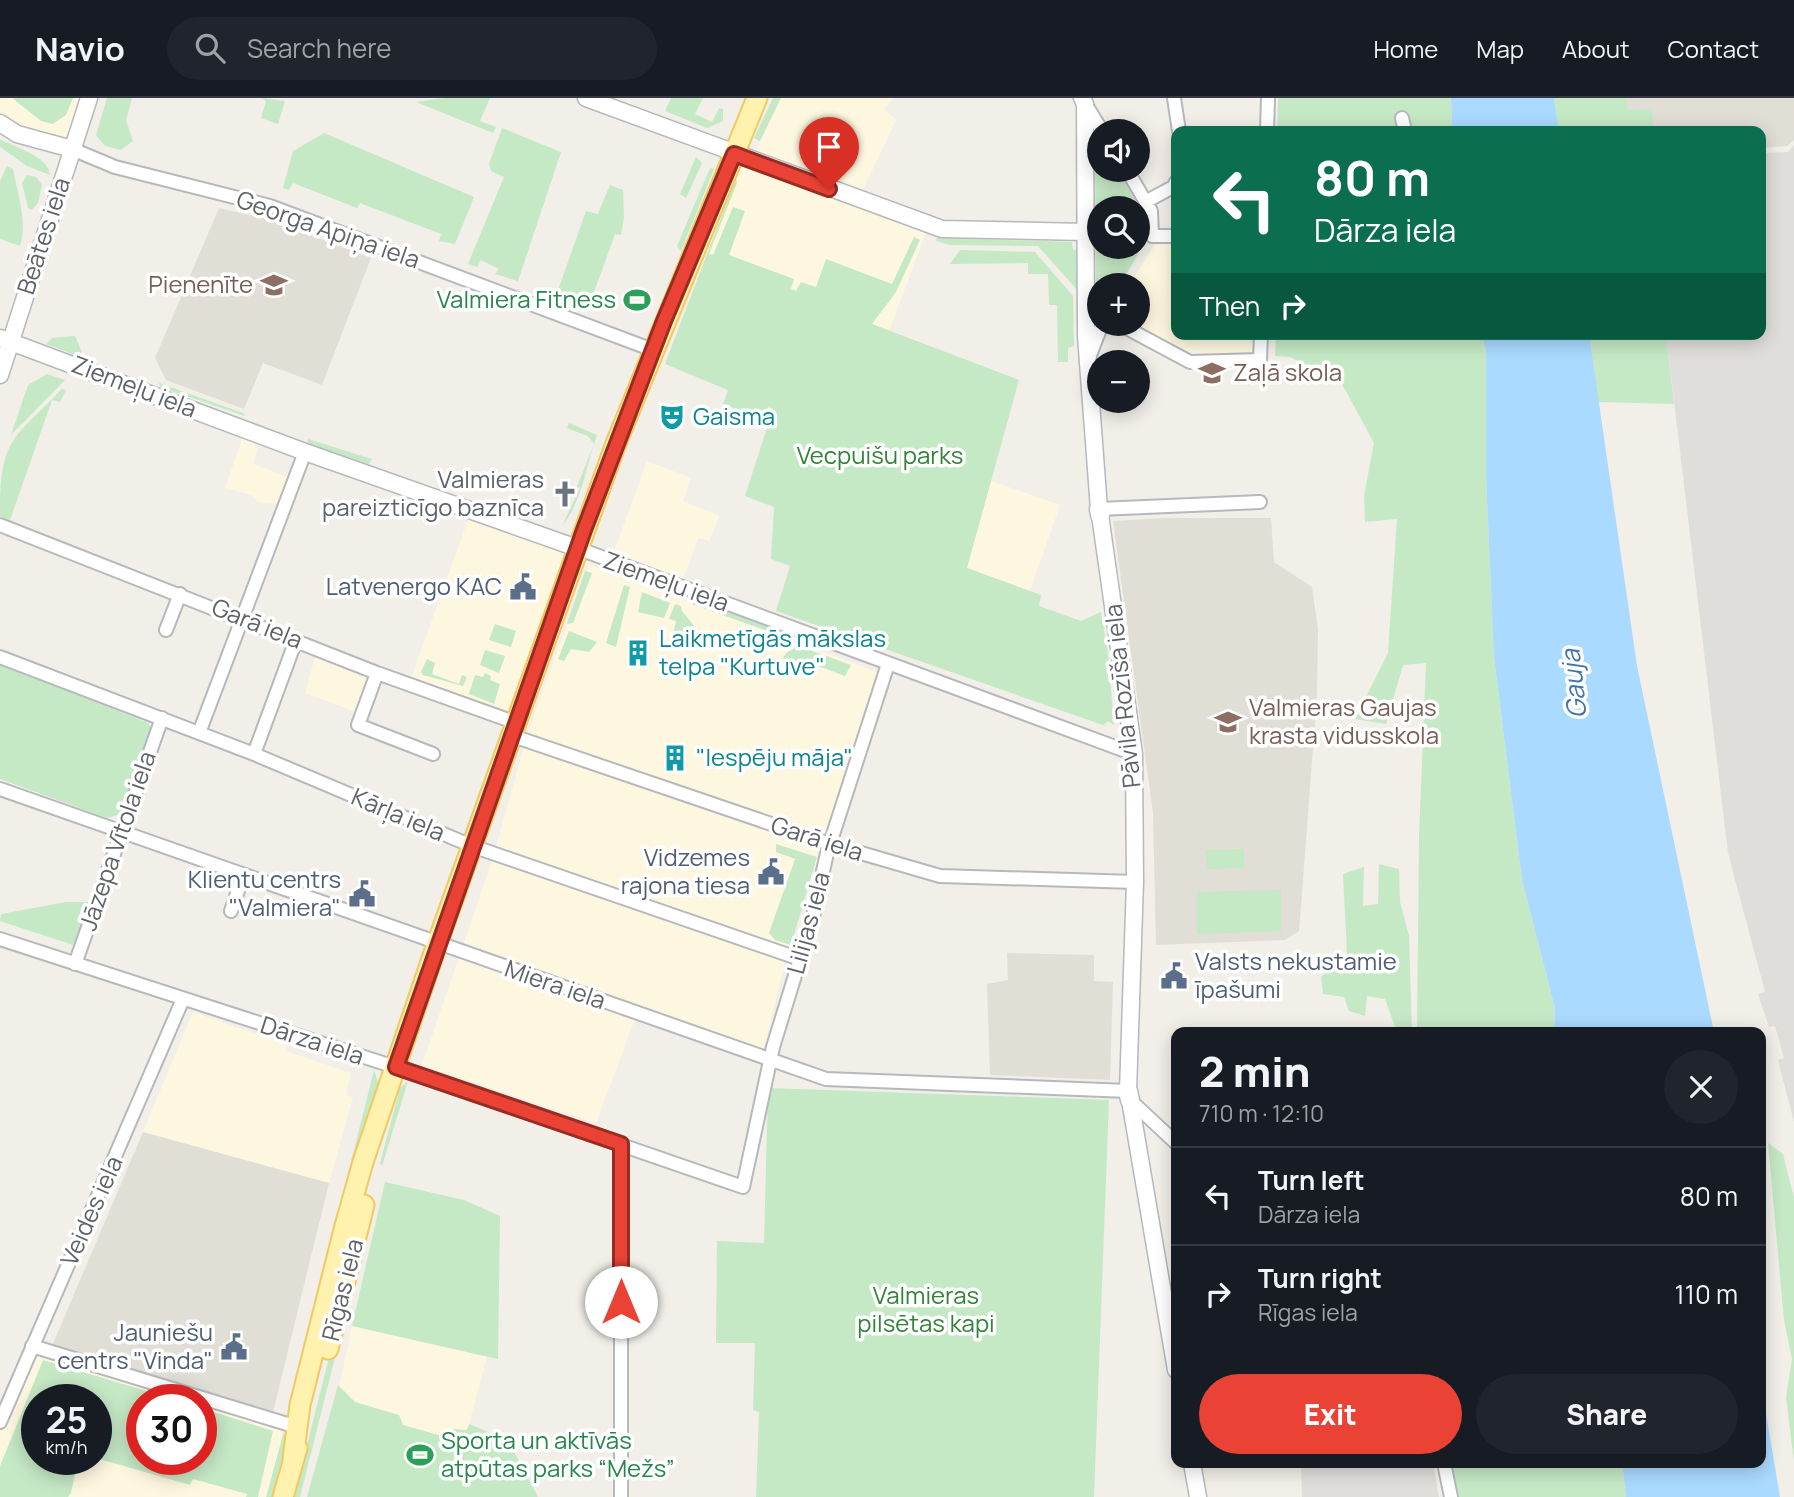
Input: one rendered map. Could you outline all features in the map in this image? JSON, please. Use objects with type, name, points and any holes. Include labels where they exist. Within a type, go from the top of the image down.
[{"type":"main road","name":"Rīgas iela","points":[[293,1459],[300,1405],[345,1226],[437,944],[577,548],[653,350],[757,98]]},
{"type":"main road","name":"Rīgas iela","points":[[734,154],[765,98]]},
{"type":"main road","name":"Rīgas iela","points":[[283,1497],[293,1459],[313,1408],[372,1173],[379,1118]]},
{"type":"street","name":"Beātes iela","points":[[0,375],[5,340],[89,98]]},
{"type":"street","points":[[1174,98],[1178,126]]},
{"type":"street","points":[[1267,126],[1268,98]]},
{"type":"street","points":[[594,100],[942,229],[1085,232]]},
{"type":"street","points":[[1083,101],[1094,119]]},
{"type":"street","name":"Pāvila Rozīša iela","points":[[1083,101],[1085,232],[1089,273]]},
{"type":"street","name":"Georga Apiņa iela","points":[[0,123],[17,134],[72,149],[115,167],[270,206],[653,350]]},
{"type":"street","points":[[1150,199],[1171,188]]},
{"type":"street","points":[[1150,208],[1152,236],[1171,236]]},
{"type":"street","points":[[1141,336],[1190,362],[1260,360],[1261,340]]},
{"type":"street","name":"Ziemeļu iela","points":[[5,340],[1134,754]]},
{"type":"street","name":"Pāvila Rozīša iela","points":[[1092,413],[1099,512],[1134,754],[1135,882],[1129,1096],[1171,1341]]},
{"type":"street","points":[[199,733],[306,452]]},
{"type":"street","points":[[1099,512],[1260,502]]},
{"type":"street","name":"Garā iela","points":[[0,525],[244,618],[512,728],[830,844],[940,876],[1135,882]]},
{"type":"street","points":[[166,630],[180,594]]},
{"type":"street","points":[[254,754],[296,640]]},
{"type":"street","name":"Kārļa iela","points":[[0,657],[254,754],[472,846],[800,959]]},
{"type":"street","name":"Lilijas iela","points":[[743,1187],[769,1061],[800,959],[830,844],[890,664]]},
{"type":"street","points":[[377,673],[358,725],[433,754]]},
{"type":"street","name":"Jāzepa Vītola iela","points":[[75,964],[120,830],[162,718]]},
{"type":"street","name":"Miera iela","points":[[0,789],[826,1079],[1129,1096]]},
{"type":"street","points":[[231,911],[243,876]]},
{"type":"street","name":"Dārza iela","points":[[0,939],[396,1067],[743,1187]]},
{"type":"street","name":"Veides iela","points":[[0,1422],[183,999]]},
{"type":"street","points":[[1129,1096],[1171,1138]]},
{"type":"street","points":[[621,1144],[621,1497]]},
{"type":"street","points":[[32,1346],[297,1427]]},
{"type":"street","points":[[1193,1468],[1198,1497]]},
{"type":"street","points":[[1445,1468],[1451,1497]]},
{"type":"shaded area","points":[[0,98],[89,98],[72,149],[0,123]]},
{"type":"shaded area","points":[[779,98],[893,98],[884,109],[896,120],[861,194],[756,150]]},
{"type":"shaded area","points":[[1610,98],[1794,98],[1794,140],[1787,146],[1766,148],[1766,126],[1614,126]]},
{"type":"shaded area","points":[[1794,145],[1794,1122],[1778,1060],[1784,1058],[1775,1026],[1769,1027],[1758,994],[1765,992],[1728,853],[1667,340],[1766,340],[1766,153],[1788,152]]},
{"type":"shaded area","points":[[735,154],[929,224],[889,331],[695,247]]},
{"type":"shaded area","name":"Pienenīte","points":[[219,208],[271,220],[371,258],[322,385],[263,363],[244,409],[166,380],[155,358]]},
{"type":"shaded area","points":[[1160,237],[1171,238],[1171,340],[1258,340],[1257,357],[1190,359],[1150,334],[1150,273],[1137,273],[1146,259],[1150,259],[1150,252]]},
{"type":"shaded area","points":[[243,437],[259,445],[253,464],[288,477],[277,504],[258,502],[252,495],[225,488]]},
{"type":"shaded area","points":[[647,461],[691,478],[683,501],[720,516],[709,541],[698,538],[683,579],[614,552]]},
{"type":"shaded area","points":[[991,481],[1060,505],[1030,591],[967,568]]},
{"type":"shaded area","points":[[471,512],[577,548],[514,722],[409,684]]},
{"type":"shaded area","name":"Valmieras Gaujas krasta vidusskola","points":[[1271,518],[1274,562],[1312,587],[1318,629],[1317,695],[1300,920],[1299,931],[1285,940],[1156,945],[1153,813],[1113,521]]},
{"type":"shaded area","points":[[589,565],[877,672],[787,954],[763,1052],[639,1008],[596,1123],[422,1065],[492,861],[528,732]]},
{"type":"shaded area","points":[[315,657],[370,678],[356,712],[305,693]]},
{"type":"shaded area","points":[[1007,953],[1094,955],[1094,981],[1113,982],[1110,1080],[990,1075],[987,984],[1008,980]]},
{"type":"shaded area","points":[[193,1012],[286,1044],[286,1051],[351,1073],[346,1095],[353,1097],[329,1183],[143,1132]]},
{"type":"shaded area","points":[[143,1132],[329,1183],[273,1412],[217,1395],[217,1384],[179,1384],[52,1346]]},
{"type":"shaded area","points":[[352,1326],[487,1357],[464,1442],[335,1407]]},
{"type":"shaded area","points":[[32,1346],[156,1384],[126,1384],[126,1475],[217,1475],[217,1403],[297,1427],[283,1497],[0,1497],[0,1422]]},
{"type":"shaded area","points":[[1301,1468],[1434,1468],[1439,1497],[1302,1497]]},
{"type":"green space","points":[[12,98],[73,98],[66,115],[53,124],[41,121]]},
{"type":"green space","points":[[107,98],[132,98],[126,120],[133,141],[121,150],[105,146],[96,135]]},
{"type":"green space","points":[[262,98],[285,101],[278,124],[261,118],[266,101]]},
{"type":"green space","points":[[444,98],[490,98],[480,121],[496,127],[493,133],[416,102]]},
{"type":"green space","points":[[671,98],[703,98],[695,114],[712,122],[719,108],[723,109],[723,121],[707,128],[665,111]]},
{"type":"green space","points":[[773,98],[781,98],[760,141],[754,138]]},
{"type":"green space","points":[[1278,98],[1451,98],[1452,126],[1277,126]]},
{"type":"green space","points":[[1554,98],[1626,98],[1628,110],[1652,109],[1653,126],[1558,126]]},
{"type":"green space","points":[[502,128],[561,152],[518,281],[495,274],[499,269],[481,260],[477,267],[468,264],[504,177],[491,171],[489,164]]},
{"type":"green space","points":[[324,133],[474,197],[455,244],[439,241],[441,234],[360,203],[357,208],[293,183],[289,190],[283,188],[293,151]]},
{"type":"green space","points":[[0,139],[38,158],[48,168],[50,175],[27,166],[0,147]]},
{"type":"green space","points":[[696,157],[702,163],[686,198],[680,194]]},
{"type":"green space","points":[[7,166],[13,169],[21,208],[23,228],[20,246],[0,239],[0,181]]},
{"type":"green space","points":[[710,168],[714,169],[681,251],[677,246]]},
{"type":"green space","points":[[27,175],[36,177],[42,185],[38,203],[32,210],[28,208],[22,183]]},
{"type":"green space","name":"Vecpuišu parks","points":[[736,178],[737,183],[709,254],[713,255],[733,207],[745,211],[729,255],[794,279],[791,289],[796,291],[801,282],[816,287],[826,259],[892,284],[914,237],[920,240],[896,292],[872,324],[1019,380],[967,568],[1041,595],[1039,606],[1081,621],[1101,612],[1108,654],[1114,725],[1108,721],[1103,725],[776,611],[790,566],[771,559],[774,507],[745,496],[773,409],[768,407],[763,420],[723,404],[728,390],[665,364]]},
{"type":"green space","points":[[1095,182],[1124,182],[1132,196],[1095,196]]},
{"type":"green space","points":[[610,185],[623,190],[624,218],[621,235],[615,234],[589,306],[557,293],[586,211],[598,214]]},
{"type":"green space","points":[[937,238],[1072,242],[1073,250],[1081,249],[1079,292],[1038,246],[950,245],[936,241]]},
{"type":"green space","points":[[960,250],[1035,252],[1073,296],[1074,346],[1068,348],[1068,362],[1058,362],[1057,305],[1049,305],[1048,274],[1028,274],[1028,263],[950,264]]},
{"type":"green space","points":[[1096,259],[1135,259],[1126,273],[1096,273]]},
{"type":"green space","points":[[75,336],[82,352],[78,356],[46,344],[52,338]]},
{"type":"green space","points":[[1276,340],[1483,340],[1486,350],[1486,477],[1494,657],[1522,880],[1555,1009],[1554,1027],[1417,1027],[1419,837],[1426,663],[1403,665],[1386,724],[1355,719],[1388,653],[1397,519],[1365,522],[1364,496],[1374,443],[1342,384],[1290,357],[1275,356]]},
{"type":"green space","points":[[1590,340],[1667,340],[1674,404],[1598,402]]},
{"type":"green space","points":[[47,374],[65,380],[11,435],[28,385]]},
{"type":"green space","points":[[159,383],[243,413],[245,416],[160,387]]},
{"type":"green space","points":[[62,389],[66,390],[60,402],[52,400],[10,520],[0,516],[3,471],[12,443]]},
{"type":"green space","points":[[569,423],[597,435],[575,505],[562,526],[580,488],[577,487],[594,444],[588,436],[567,428]]},
{"type":"green space","points":[[308,439],[372,459],[369,464],[307,444]]},
{"type":"green space","points":[[585,571],[592,573],[573,623],[567,624]]},
{"type":"green space","points":[[624,585],[630,587],[616,647],[606,643]]},
{"type":"green space","points":[[642,592],[670,603],[664,618],[638,612]]},
{"type":"green space","points":[[692,600],[777,630],[779,635],[692,604]]},
{"type":"green space","points":[[675,604],[681,606],[699,632],[697,643],[690,649],[670,647],[676,621],[669,619]]},
{"type":"green space","points":[[495,624],[516,631],[511,647],[489,640]]},
{"type":"green space","points":[[569,631],[597,642],[589,652],[571,649],[564,661],[558,659]]},
{"type":"green space","points":[[799,646],[851,665],[845,676],[813,664],[811,669],[783,658],[786,653]]},
{"type":"green space","points":[[485,650],[505,656],[499,673],[480,665]]},
{"type":"green space","points":[[427,659],[435,663],[432,674],[459,684],[462,675],[467,677],[463,686],[423,675],[421,672]]},
{"type":"green space","points":[[0,663],[148,723],[153,730],[121,814],[107,818],[0,779]]},
{"type":"green space","points":[[485,673],[491,676],[490,680],[500,684],[494,704],[469,694],[475,675],[483,677]]},
{"type":"green space","points":[[776,844],[817,857],[791,945],[775,940],[769,933],[795,859],[776,852]]},
{"type":"green space","points":[[1244,849],[1244,868],[1207,869],[1206,850]]},
{"type":"green space","points":[[1379,864],[1399,869],[1400,902],[1409,936],[1412,1027],[1395,1027],[1385,999],[1367,996],[1365,1016],[1349,1011],[1344,997],[1323,994],[1321,977],[1347,954],[1343,874],[1364,867],[1363,906],[1378,904]]},
{"type":"green space","points":[[1281,890],[1281,931],[1197,934],[1197,892]]},
{"type":"green space","points":[[66,902],[89,902],[73,945],[0,921],[1,914]]},
{"type":"green space","points":[[374,1070],[379,1085],[325,1265]]},
{"type":"green space","points":[[408,1081],[382,1166],[380,1163],[400,1088]]},
{"type":"green space","name":"Valmieras pilsētas kapi","points":[[768,1088],[1109,1100],[1094,1497],[756,1497],[759,1412],[753,1410],[755,1343],[716,1343],[717,1241],[764,1243]]},
{"type":"green space","points":[[1768,1143],[1783,1154],[1794,1198],[1794,1462],[1786,1397],[1792,1359],[1784,1320]]},
{"type":"green space","points":[[385,1182],[464,1200],[500,1216],[498,1359],[352,1326]]},
{"type":"green space","points":[[336,1353],[300,1497],[294,1497],[330,1354]]},
{"type":"green space","points":[[43,1360],[126,1385],[126,1467],[112,1463],[112,1384],[33,1384]]},
{"type":"green space","name":"Sporta un aktīvās atpūtas parks “Mežs”","points":[[338,1385],[355,1402],[399,1415],[403,1425],[449,1438],[452,1429],[467,1430],[469,1424],[508,1440],[538,1497],[307,1497]]},
{"type":"green space","points":[[217,1413],[273,1431],[258,1497],[246,1497],[247,1494],[193,1479],[190,1485],[155,1475],[217,1475]]},
{"type":"green space","points":[[21,1414],[21,1475],[75,1475],[71,1493],[68,1497],[0,1497],[0,1466]]},
{"type":"green space","points":[[284,1431],[287,1439],[272,1497],[266,1497]]},
{"type":"green space","points":[[1443,1468],[1623,1468],[1626,1497],[1449,1497]]},
{"type":"water","points":[[1451,98],[1554,98],[1558,126],[1452,126]]},
{"type":"water","name":"Gauja","points":[[1483,340],[1590,340],[1637,666],[1713,1027],[1554,1027],[1555,1009],[1522,880],[1494,657],[1486,477],[1486,350]]},
{"type":"water","points":[[1766,1414],[1780,1497],[1626,1497],[1623,1468],[1766,1468]]},
{"type":"place","name":"Pienenīte","points":[[274,285]]},
{"type":"place","name":"Valmiera Fitness","points":[[637,300]]},
{"type":"place","name":"Zaļā skola","points":[[1212,373]]},
{"type":"place","name":"Gaisma","points":[[672,417]]},
{"type":"place","name":"Valmieras pareizticīgo baznīca","points":[[565,494]]},
{"type":"place","name":"Latvenergo KAC","points":[[523,587]]},
{"type":"place","name":"Laikmetīgās mākslas telpa \"Kurtuve\"","points":[[638,653]]},
{"type":"place","name":"Valmieras Gaujas krasta vidusskola","points":[[1228,722]]},
{"type":"place","name":"\"Iespēju māja\"","points":[[675,758]]},
{"type":"place","name":"Vidzemes rajona tiesa","points":[[771,872]]},
{"type":"place","name":"Klientu centrs \"Valmiera\"","points":[[362,894]]},
{"type":"place","name":"Valsts nekustamie īpašumi","points":[[1174,976]]},
{"type":"place","name":"Jauniešu centrs \"Vinda\"","points":[[234,1347]]},
{"type":"place","name":"Sporta un aktīvās atpūtas parks “Mežs”","points":[[420,1455]]},
{"type":"route","points":[[621,1302],[621,1144],[396,1067],[514,722],[615,446],[734,154],[829,189]]}]
